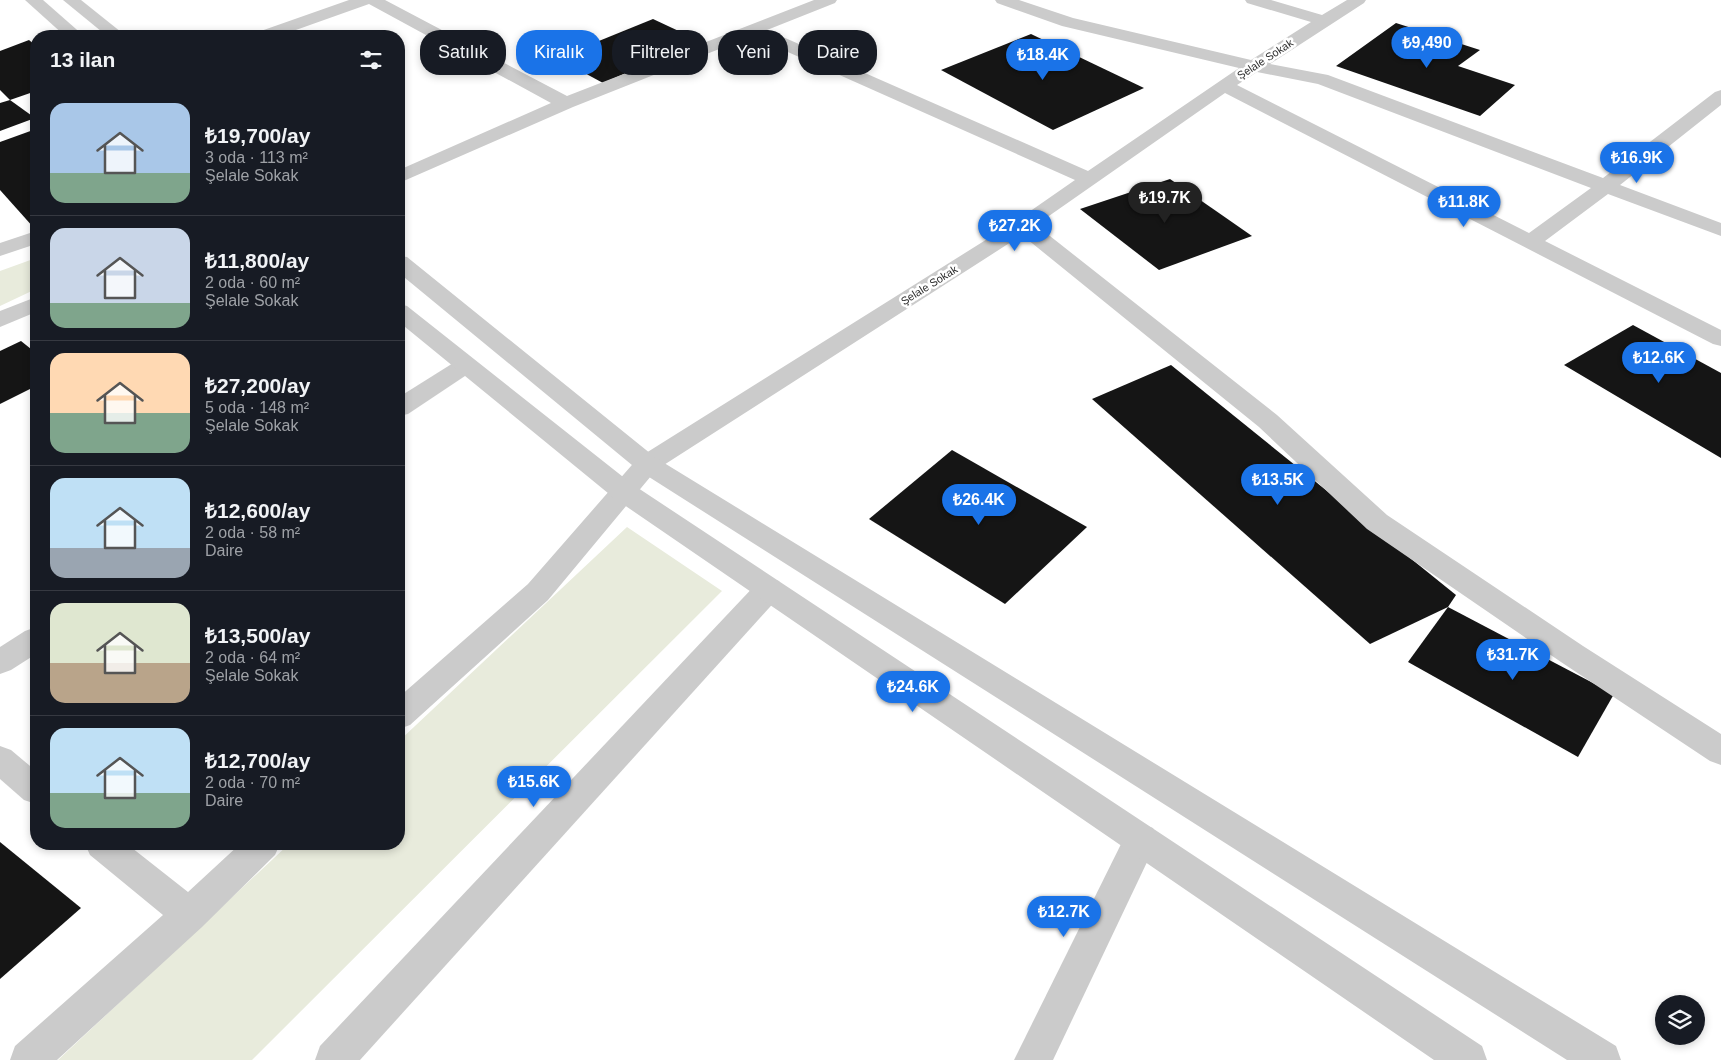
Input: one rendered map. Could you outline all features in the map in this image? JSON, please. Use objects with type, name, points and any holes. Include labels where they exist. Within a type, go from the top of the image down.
[{"type":"street","points":[[33,0],[68,30]]},
{"type":"street","points":[[70,0],[109,30]]},
{"type":"street","points":[[281,30],[365,0]]},
{"type":"street","points":[[373,0],[566,103]]},
{"type":"street","points":[[753,30],[829,0]]},
{"type":"street","points":[[1003,0],[1068,22],[1253,66],[1322,79],[1721,230]]},
{"type":"street","points":[[1253,0],[1324,21]]},
{"type":"street","name":"Şelale Sokak","points":[[405,711],[538,592],[647,464],[1024,225],[1224,85],[1358,0]]},
{"type":"street","points":[[405,174],[566,103],[718,44]]},
{"type":"street","points":[[788,45],[1090,179]]},
{"type":"street","points":[[1224,85],[1721,339]]},
{"type":"street","points":[[1530,242],[1605,187],[1721,96]]},
{"type":"street","points":[[1024,225],[1268,421],[1377,522],[1572,654],[1721,751]]},
{"type":"street","points":[[0,250],[30,239]]},
{"type":"street","points":[[405,267],[647,464],[1602,1060]]},
{"type":"street","points":[[0,320],[30,307]]},
{"type":"street","points":[[405,316],[624,491],[1468,1060]]},
{"type":"street","points":[[405,404],[466,365]]},
{"type":"street","points":[[334,1060],[769,589]]},
{"type":"street","points":[[0,662],[30,643]]},
{"type":"street","points":[[0,760],[30,785]]},
{"type":"street","points":[[1033,1060],[1141,839]]},
{"type":"street","points":[[109,850],[189,916]]},
{"type":"street","points":[[28,1060],[189,916],[257,850]]},
{"type":"shaded area","points":[[30,260],[30,292],[0,306],[0,271]]},
{"type":"shaded area","points":[[627,527],[722,591],[252,1060],[58,1060],[283,850],[405,850],[405,735]]},
{"type":"building","points":[[653,19],[676,30],[626,30]]},
{"type":"building","points":[[1396,23],[1480,50],[1458,66],[1515,85],[1480,116],[1336,66]]},
{"type":"building","points":[[1031,34],[1144,88],[1053,130],[941,70]]},
{"type":"building","points":[[612,36],[612,75],[621,75],[603,83],[588,75],[602,75],[602,40]]},
{"type":"building","points":[[30,41],[30,93],[10,100],[0,90],[0,51]]},
{"type":"building","points":[[10,100],[30,114],[30,120],[0,131],[0,103]]},
{"type":"building","points":[[30,131],[30,224],[0,190],[0,142]]},
{"type":"building","points":[[1170,179],[1252,236],[1159,270],[1080,209]]},
{"type":"building","points":[[1633,325],[1721,373],[1721,458],[1564,365]]},
{"type":"building","points":[[21,341],[30,348],[30,389],[0,404],[0,351]]},
{"type":"building","points":[[1171,365],[1456,595],[1448,607],[1370,644],[1092,399]]},
{"type":"building","points":[[952,450],[1087,527],[1005,604],[869,519]]},
{"type":"building","points":[[1448,607],[1614,694],[1578,757],[1408,662]]},
{"type":"building","points":[[0,842],[81,908],[0,979]]}]
